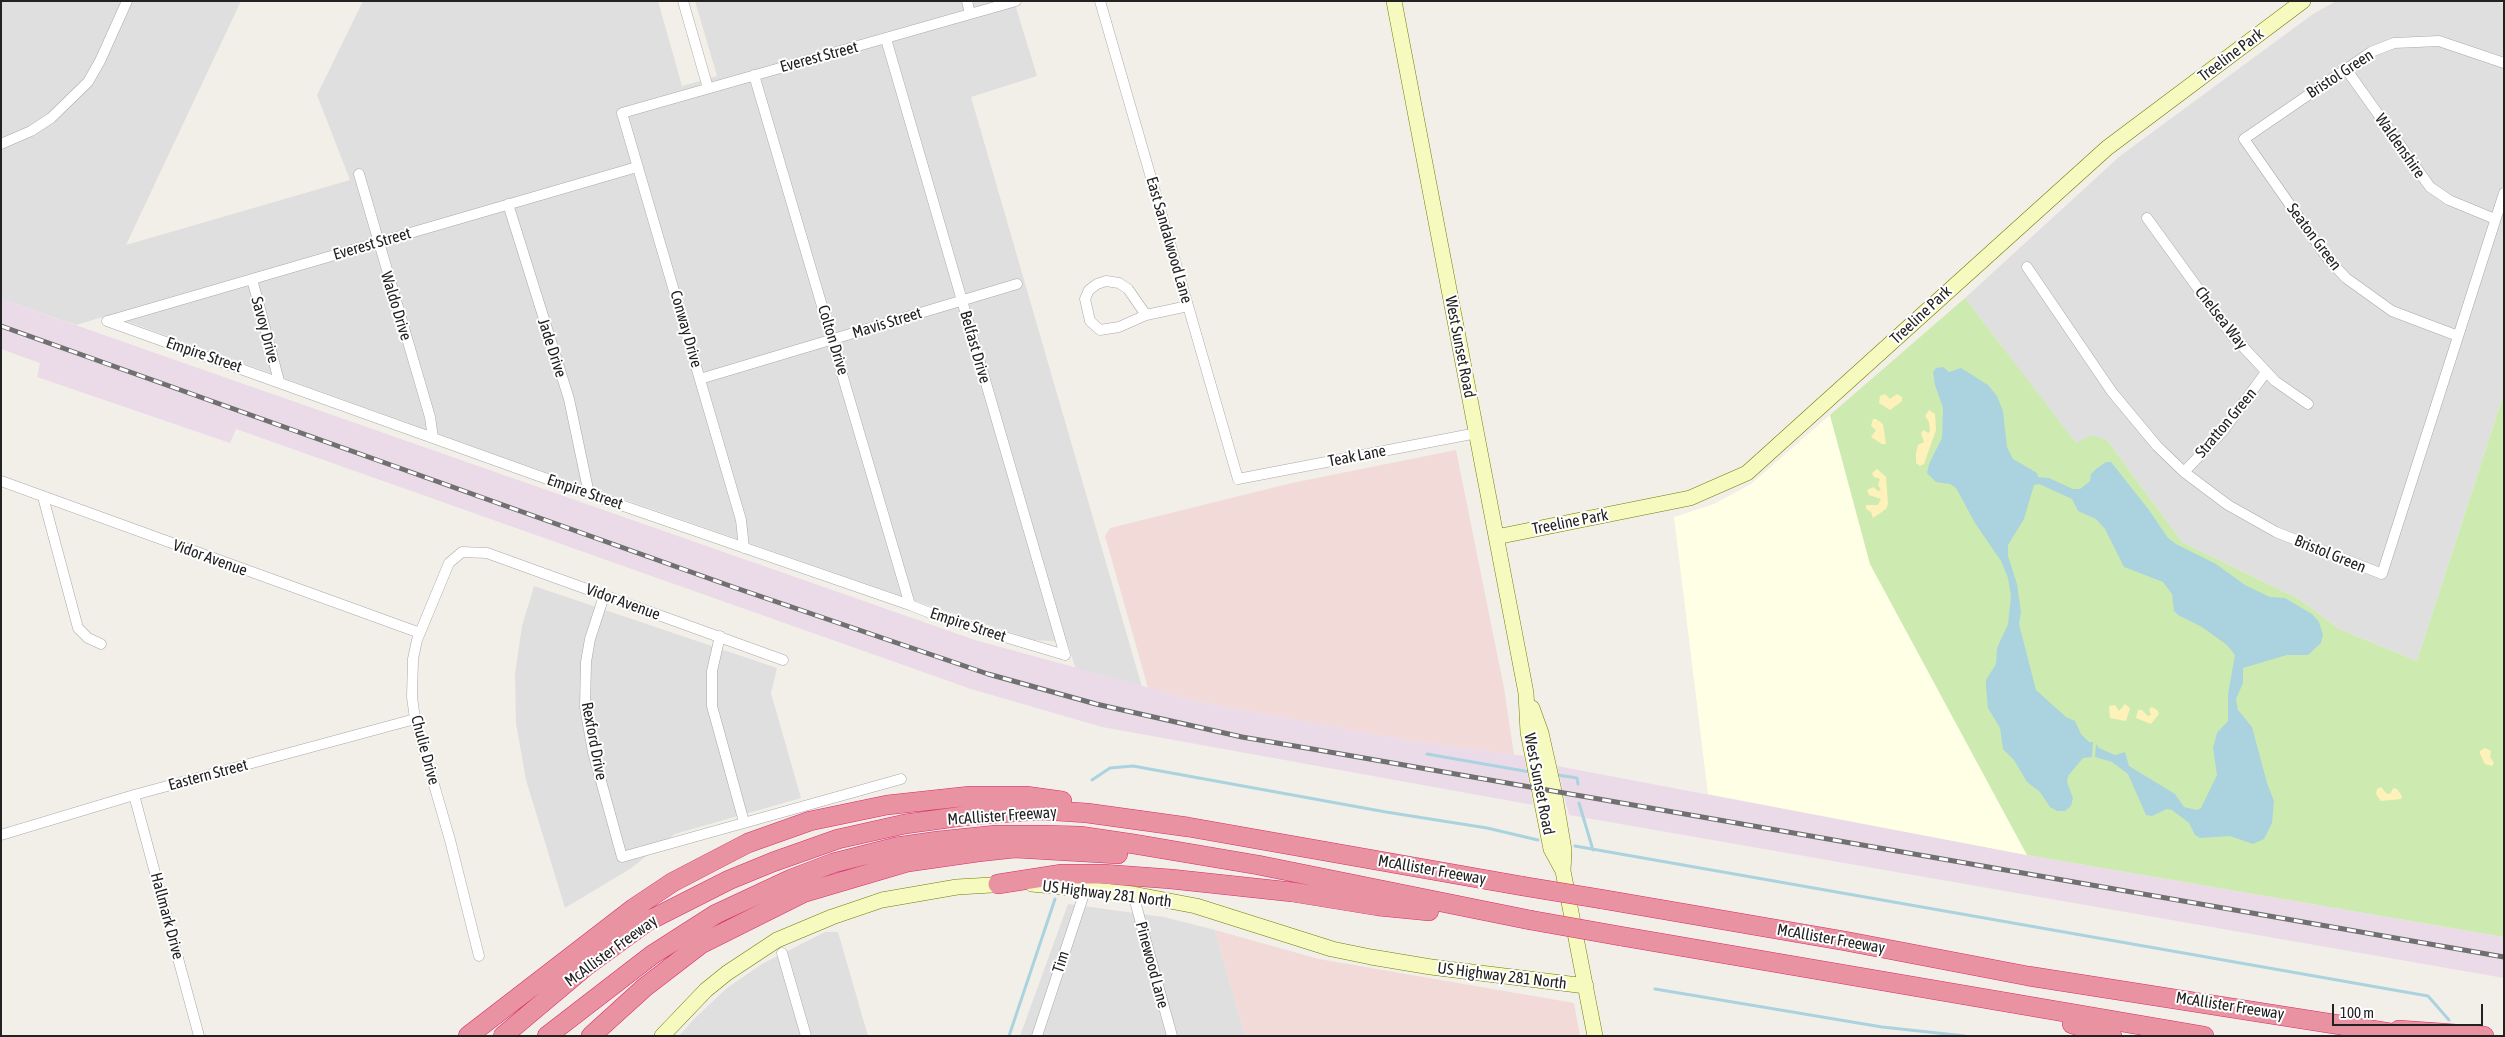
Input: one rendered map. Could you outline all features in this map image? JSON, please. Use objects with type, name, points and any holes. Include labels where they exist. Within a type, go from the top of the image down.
[{"type":"highway","points":[[468,1036],[634,908],[707,863],[748,843],[810,821],[886,804],[970,796],[1026,796],[1095,805],[1142,820]]},
{"type":"highway","name":"McAllister Freeway","points":[[504,1035],[584,967],[648,921],[729,880],[838,839],[914,823],[971,815],[1042,810],[1142,820],[1845,941],[2028,976],[2372,1028],[2410,1036]]},
{"type":"highway","name":"McAllister Freeway","points":[[547,1036],[652,955],[716,914],[800,876],[833,863],[896,847],[996,835],[1042,834],[1080,836],[1258,865],[1530,920],[2204,1036]]},
{"type":"highway","points":[[591,1036],[645,987],[701,944],[803,893],[908,862],[1015,848],[1058,849],[1258,865]]},
{"type":"highway","points":[[998,884],[1062,874],[1171,879],[1292,892],[1378,906],[1530,920]]},
{"type":"highway","points":[[1987,1000],[2112,1036]]},
{"type":"highway","points":[[2372,1028],[2484,1036]]},
{"type":"main road","name":"West Sunset Road","points":[[1394,1],[1526,693],[1528,732],[1551,849],[1563,871],[1595,1036]]},
{"type":"main road","name":"Treeline Park","points":[[1496,537],[1690,498],[1747,473],[2107,148],[2302,1]]},
{"type":"main road","name":"US Highway 281 North","points":[[662,1036],[720,978],[777,940],[832,916],[882,900],[956,887],[998,884],[1086,888],[1133,894],[1196,906],[1332,950],[1431,967],[1586,986]]},
{"type":"street","points":[[1,144],[31,131],[51,118],[88,82],[100,61],[127,1]]},
{"type":"street","points":[[683,1],[708,88]]},
{"type":"street","points":[[966,1],[970,14]]},
{"type":"street","name":"Everest Street","points":[[622,113],[1016,1]]},
{"type":"street","name":"East Sandalwood Lane","points":[[1100,1],[1238,479]]},
{"type":"street","name":"Belfast Drive","points":[[886,39],[1066,655]]},
{"type":"street","name":"Bristol Green","points":[[2244,139],[2346,69],[2384,47],[2403,42],[2426,41],[2451,44],[2504,63]]},
{"type":"street","name":"Waldenshire","points":[[2346,69],[2430,187],[2449,200],[2495,219]]},
{"type":"street","name":"Colton Drive","points":[[754,75],[910,605]]},
{"type":"street","name":"Conway Drive","points":[[622,113],[741,520],[744,548]]},
{"type":"street","name":"Seaton Green","points":[[2244,139],[2328,259],[2346,278],[2392,311],[2458,336]]},
{"type":"street","name":"Everest Street","points":[[107,321],[637,167]]},
{"type":"street","name":"Waldo Drive","points":[[358,174],[430,417],[433,438]]},
{"type":"street","name":"Bristol Green","points":[[2028,267],[2112,392],[2157,446],[2184,472],[2228,505],[2276,532],[2382,574],[2504,193]]},
{"type":"street","name":"Jade Drive","points":[[508,204],[569,400],[589,494]]},
{"type":"street","name":"Chelsea Way","points":[[2147,218],[2231,334],[2266,372],[2308,404]]},
{"type":"street","name":"Savoy Drive","points":[[252,279],[279,381]]},
{"type":"street","points":[[1146,315],[1128,289],[1119,283],[1106,281],[1097,284],[1089,290],[1085,299],[1090,321],[1100,330],[1118,327],[1146,315],[1188,306]]},
{"type":"street","name":"Mavis Street","points":[[700,379],[1017,284]]},
{"type":"street","name":"Empire Street","points":[[107,321],[279,381],[589,494],[910,605],[948,620],[1066,655]]},
{"type":"street","name":"Stratton Green","points":[[2184,472],[2223,431],[2266,372]]},
{"type":"street","name":"Teak Lane","points":[[1238,479],[1476,433]]},
{"type":"street","name":"Vidor Avenue","points":[[1,481],[420,633]]},
{"type":"street","points":[[43,497],[78,628],[88,638],[101,644]]},
{"type":"street","name":"Vidor Avenue","points":[[462,552],[487,553],[783,660]]},
{"type":"street","name":"Chulie Drive","points":[[462,552],[449,563],[444,572],[420,633],[412,678],[415,718],[450,840],[479,956]]},
{"type":"street","name":"Rexford Drive","points":[[604,596],[588,647],[584,684],[585,708],[590,738],[622,857],[744,822]]},
{"type":"street","points":[[720,636],[711,677],[712,706],[744,822],[901,779]]},
{"type":"street","name":"Eastern Street","points":[[1,835],[134,795],[415,718]]},
{"type":"street","name":"Hallmark Drive","points":[[134,795],[199,1036]]},
{"type":"street","name":"Tim","points":[[1037,1036],[1086,888]]},
{"type":"street","name":"Pinewood Lane","points":[[1133,894],[1172,1036]]},
{"type":"street","points":[[782,953],[806,1036]]},
{"type":"shaded area","points":[[1,1],[241,1],[126,245],[350,180],[317,95],[363,1],[658,1],[682,86],[717,76],[695,1],[1014,1],[1037,76],[971,97],[1142,687],[1076,669],[1067,642],[1034,640],[930,606],[505,458],[109,315],[76,325],[1,299]]},
{"type":"shaded area","points":[[2336,1],[2497,1],[2504,4],[2504,393],[2417,661],[2339,629],[2299,599],[2182,542],[2107,440],[2076,444],[1965,298],[2120,156],[2313,14]]},
{"type":"shaded area","points":[[1,299],[975,640],[1201,702],[1401,739],[1524,756],[1533,805],[1102,727],[971,689],[236,429],[230,443],[37,377],[40,363],[1,349]]},
{"type":"shaded area","points":[[1830,415],[1870,564],[2027,855],[1708,794],[1674,517],[1714,504],[1751,484]]},
{"type":"shaded area","points":[[1456,450],[1504,688],[1514,755],[1401,739],[1312,723],[1201,702],[1148,688],[1105,536],[1110,528],[1292,483]]},
{"type":"shaded area","points":[[534,586],[777,668],[771,693],[801,798],[675,834],[630,869],[565,908],[526,780],[516,723],[515,674],[522,626]]},
{"type":"shaded area","points":[[1557,766],[2027,855],[2504,937],[2504,978],[1569,815]]},
{"type":"shaded area","points":[[1068,904],[1164,917],[1215,930],[1245,1036],[1020,1036]]},
{"type":"shaded area","points":[[1215,930],[1319,959],[1574,1003],[1580,1036],[1245,1036]]},
{"type":"shaded area","points":[[825,932],[838,932],[868,1036],[679,1036],[727,988],[762,964]]},
{"type":"green space","points":[[1965,298],[2076,443],[2091,435],[2107,440],[2182,542],[2299,599],[2339,629],[2417,661],[2504,393],[2504,937],[2027,855],[1870,564],[1830,415]]},
{"type":"sand","points":[[1885,394],[1890,399],[1897,394],[1902,397],[1902,401],[1890,410],[1879,403],[1880,396]]},
{"type":"sand","points":[[1929,410],[1935,414],[1936,430],[1924,464],[1920,466],[1916,463],[1916,453],[1918,445],[1924,442],[1921,433],[1924,430],[1928,433],[1930,432],[1929,422],[1925,416]]},
{"type":"sand","points":[[1873,419],[1883,424],[1886,444],[1882,444],[1871,437],[1876,430],[1871,426]]},
{"type":"sand","points":[[1877,469],[1886,477],[1888,504],[1886,509],[1873,518],[1871,512],[1866,509],[1866,505],[1878,505],[1881,499],[1869,495],[1867,490],[1873,487],[1878,491],[1881,490],[1878,485],[1880,479],[1874,477],[1872,473]]},
{"type":"sand","points":[[2125,704],[2130,708],[2126,721],[2110,718],[2109,706],[2115,705],[2119,711]]},
{"type":"sand","points":[[2152,707],[2159,714],[2151,724],[2136,718],[2138,710],[2142,710],[2148,716],[2151,715],[2149,709]]},
{"type":"sand","points":[[2485,748],[2491,751],[2490,757],[2494,763],[2492,766],[2485,764],[2480,754],[2480,751]]},
{"type":"sand","points":[[2381,787],[2387,794],[2391,793],[2393,788],[2397,789],[2402,796],[2401,799],[2381,801],[2376,794],[2377,789]]},
{"type":"water","points":[[1943,367],[1949,372],[1961,368],[1988,385],[1997,396],[2003,411],[2007,447],[2013,459],[2037,473],[2038,477],[2049,478],[2073,489],[2080,489],[2090,481],[2091,474],[2096,469],[2106,462],[2111,462],[2149,510],[2168,538],[2216,564],[2245,585],[2270,597],[2285,598],[2312,614],[2319,622],[2323,635],[2321,643],[2308,655],[2287,655],[2243,668],[2243,683],[2236,699],[2238,710],[2252,727],[2267,783],[2274,801],[2272,823],[2264,839],[2253,844],[2230,836],[2200,838],[2195,835],[2189,823],[2172,810],[2167,809],[2152,816],[2146,815],[2128,774],[2112,762],[2095,757],[2096,744],[2099,748],[2115,755],[2125,752],[2129,766],[2175,794],[2184,807],[2197,810],[2201,808],[2217,775],[2213,748],[2217,733],[2228,721],[2228,694],[2235,655],[2227,645],[2202,627],[2174,611],[2172,594],[2163,582],[2124,567],[2105,529],[2096,519],[2078,511],[2072,499],[2039,484],[2034,485],[2024,519],[2008,545],[2008,556],[2017,584],[2021,612],[2019,624],[2036,690],[2066,717],[2075,721],[2081,734],[2089,742],[2093,742],[2092,757],[2083,758],[2068,776],[2067,782],[2073,798],[2071,806],[2065,811],[2057,811],[2050,807],[2040,792],[2027,782],[2014,760],[2003,749],[2000,728],[1988,708],[1986,680],[1996,664],[1997,648],[2008,624],[2011,596],[2008,578],[2001,561],[1975,523],[1956,488],[1950,484],[1936,482],[1927,473],[1929,464],[1942,438],[1943,408],[1935,385],[1933,372],[1936,368]]},
{"type":"waterway","points":[[1427,754],[1530,772]]},
{"type":"waterway","points":[[1092,780],[1110,768],[1133,766],[1386,812],[1487,828],[1538,840]]},
{"type":"waterway","points":[[1558,775],[1577,778],[1578,784]]},
{"type":"waterway","points":[[1579,803],[1593,850]]},
{"type":"waterway","points":[[1575,846],[2428,996],[2449,1020]]},
{"type":"waterway","points":[[1009,1036],[1055,899]]},
{"type":"waterway","points":[[1655,989],[1882,1027],[1965,1036]]},
{"type":"railway","points":[[1,326],[736,588],[988,674],[1096,704],[1242,737],[2504,957]]}]
